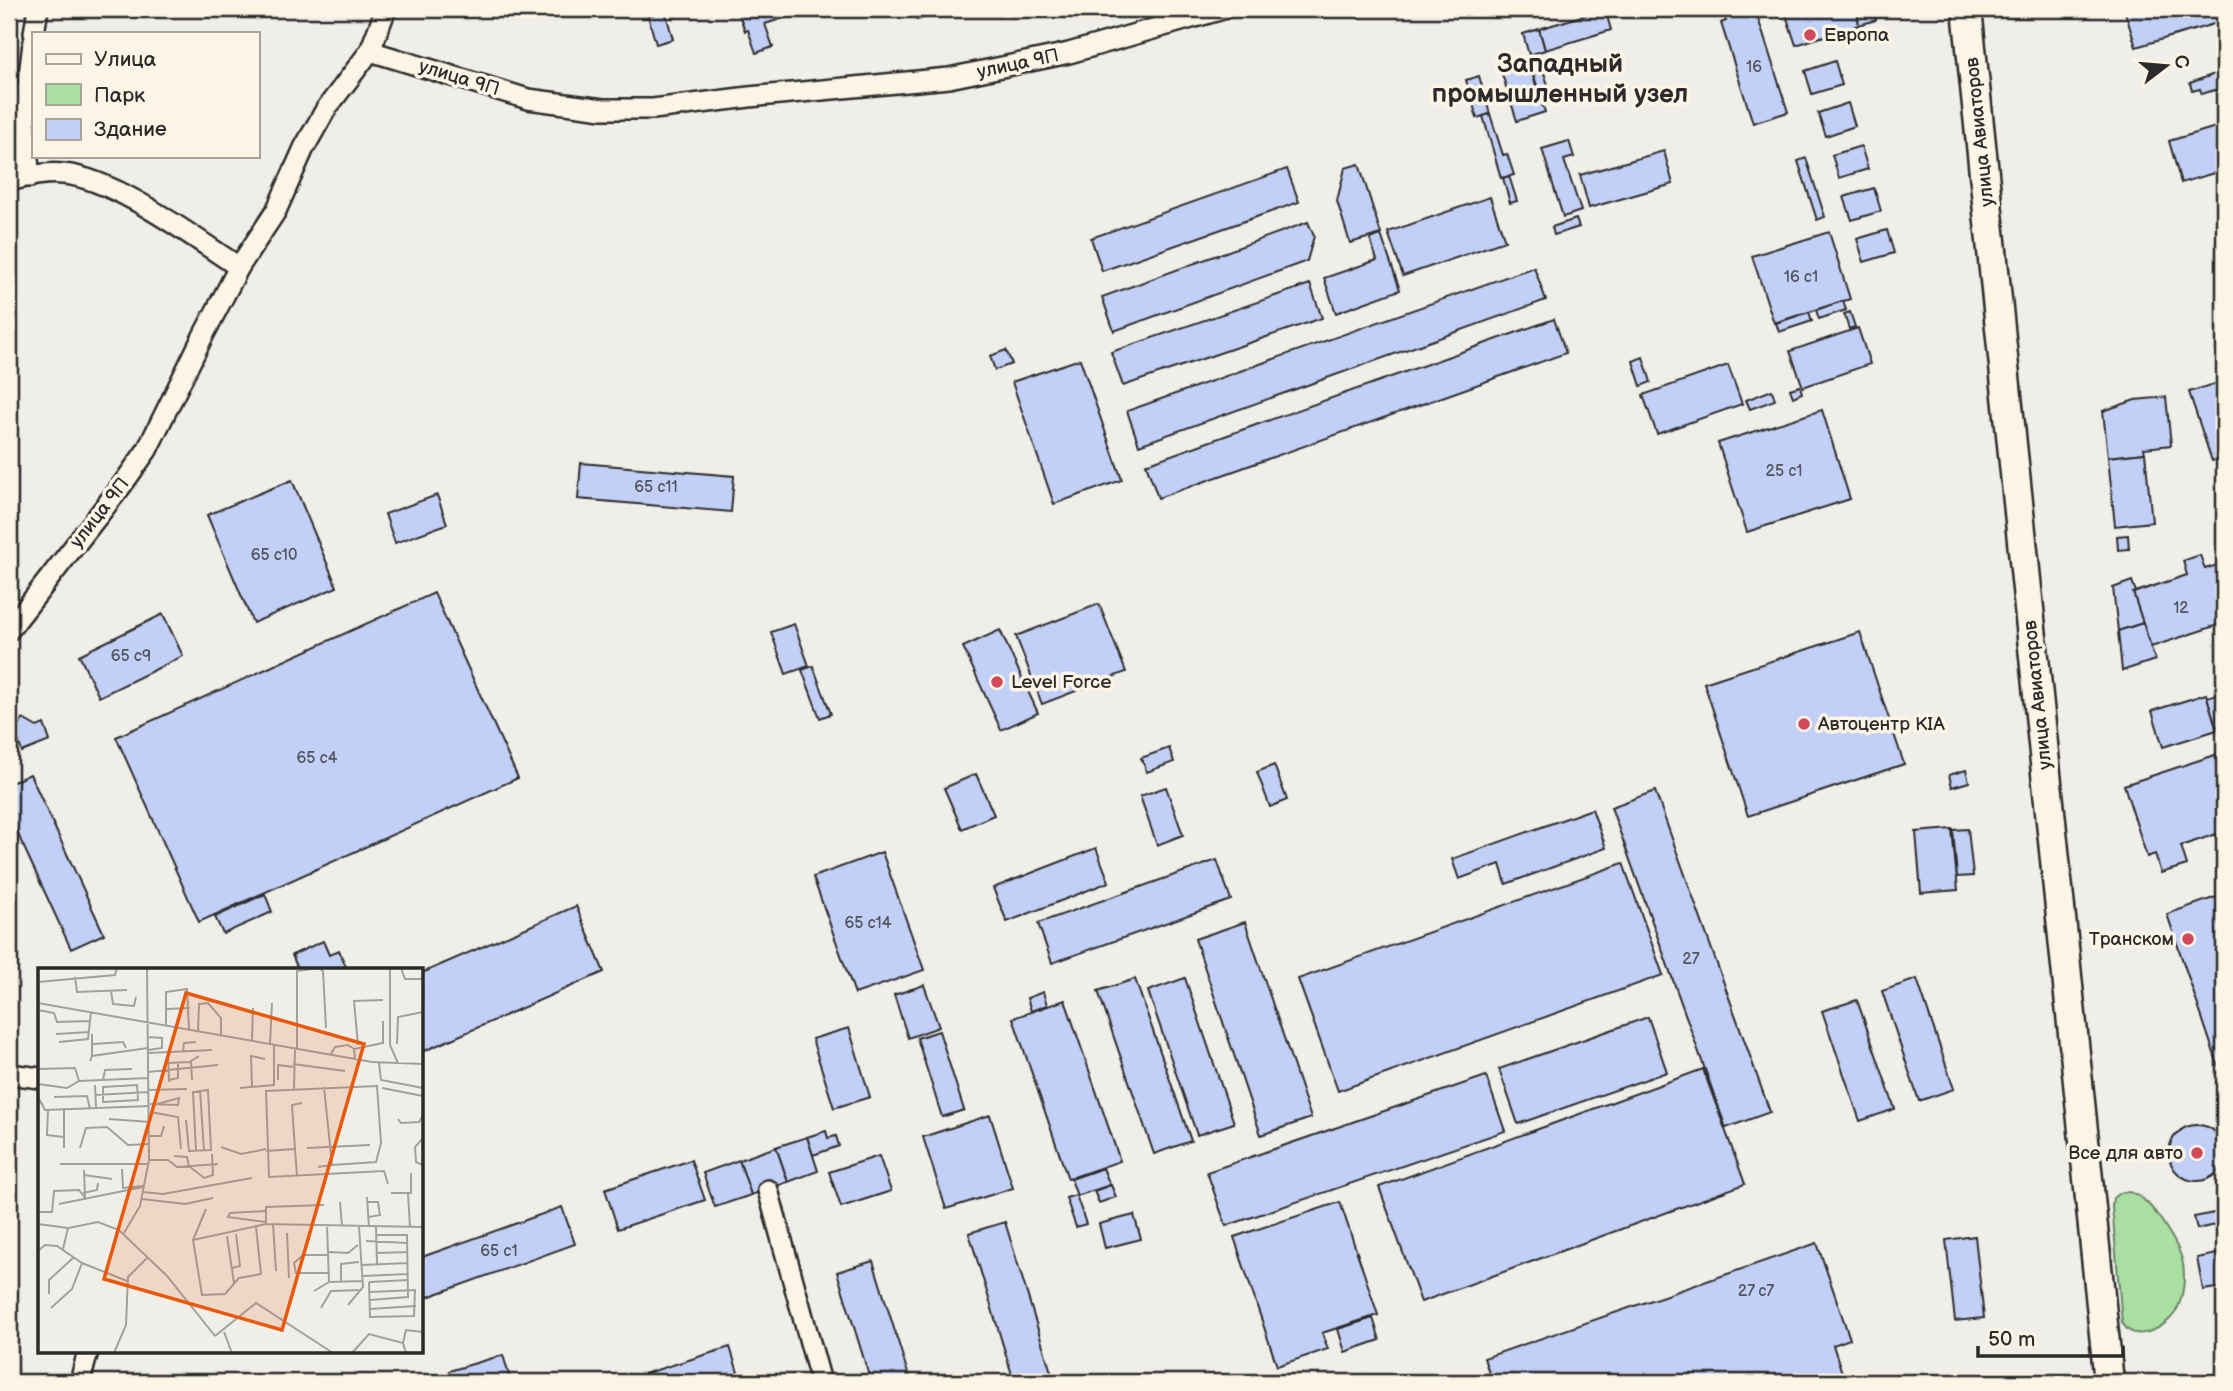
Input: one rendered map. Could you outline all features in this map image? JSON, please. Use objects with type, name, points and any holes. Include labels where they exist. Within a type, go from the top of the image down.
[{"type":"main road","name":"улица Авиаторов","points":[[1967,9],[2109,1382]]},
{"type":"street","points":[[34,32],[38,9]]},
{"type":"street","points":[[370,51],[386,9]]},
{"type":"street","name":"улица 9П","points":[[9,631],[147,450],[239,267],[276,211],[304,148],[326,110],[370,51],[528,99],[592,108],[653,109],[949,78],[1069,53],[1223,9]]},
{"type":"street","points":[[30,177],[25,132],[32,51]]},
{"type":"street","points":[[9,181],[60,174],[88,178],[166,220],[239,267]]},
{"type":"street","points":[[9,1074],[38,1078]]},
{"type":"street","points":[[768,1191],[821,1382]]},
{"type":"street","points":[[80,1382],[88,1352]]},
{"type":"green space","points":[[2129,1192],[2143,1199],[2161,1220],[2178,1249],[2184,1272],[2182,1294],[2175,1313],[2156,1329],[2141,1333],[2133,1333],[2122,1322],[2112,1206],[2113,1198],[2120,1193]]},
{"type":"building","points":[[737,9],[813,9],[765,24],[773,47],[756,53]]},
{"type":"building","points":[[913,9],[939,9],[941,13],[917,20]]},
{"type":"building","points":[[1605,9],[1611,30],[1545,50],[1539,29]]},
{"type":"building","points":[[1740,9],[1742,16],[1756,12],[1788,112],[1753,123],[1721,23],[1726,21],[1722,10]]},
{"type":"building","name":"Европа","points":[[1784,9],[1857,9],[1859,25],[1796,45]]},
{"type":"building","points":[[1857,9],[1874,9],[1876,20],[1859,25]]},
{"type":"building","points":[[2124,9],[2224,9],[2224,21],[2136,47]]},
{"type":"building","points":[[665,11],[673,39],[656,44],[648,16]]},
{"type":"building","points":[[1539,29],[1545,50],[1529,55],[1523,34]]},
{"type":"building","points":[[1835,61],[1842,85],[1812,94],[1805,71]]},
{"type":"building","points":[[1528,62],[1545,112],[1517,121],[1501,71]]},
{"type":"building","points":[[1542,67],[1551,94],[1541,98],[1532,70]]},
{"type":"building","points":[[2223,71],[2224,87],[2202,94],[2200,89],[2192,91],[2190,83]]},
{"type":"building","points":[[1479,76],[1490,114],[1477,118],[1466,80]]},
{"type":"building","points":[[1848,103],[1855,126],[1826,136],[1818,113]]},
{"type":"building","points":[[1490,114],[1503,155],[1507,154],[1514,175],[1501,178],[1483,116]]},
{"type":"building","points":[[2216,127],[2224,153],[2224,170],[2181,183],[2169,141]]},
{"type":"building","points":[[1569,141],[1574,157],[1564,160],[1581,211],[1563,217],[1542,149]]},
{"type":"building","points":[[1861,146],[1868,169],[1839,178],[1832,155]]},
{"type":"building","points":[[1664,151],[1673,184],[1589,208],[1580,175]]},
{"type":"building","points":[[1806,158],[1825,217],[1817,220],[1798,161]]},
{"type":"building","points":[[1359,164],[1381,234],[1350,243],[1337,201],[1345,168]]},
{"type":"building","points":[[1287,169],[1299,202],[1102,271],[1091,238]]},
{"type":"building","points":[[1509,176],[1517,201],[1510,203],[1503,178]]},
{"type":"building","points":[[1874,188],[1881,211],[1852,220],[1844,197]]},
{"type":"building","points":[[1490,197],[1505,241],[1403,276],[1388,232]]},
{"type":"building","points":[[1576,219],[1579,227],[1554,235],[1552,227]]},
{"type":"building","points":[[1308,222],[1314,236],[1307,261],[1114,331],[1102,297]]},
{"type":"building","points":[[1887,230],[1894,253],[1864,262],[1857,239]]},
{"type":"building","points":[[1829,232],[1850,299],[1774,323],[1752,256]]},
{"type":"building","points":[[1381,235],[1400,290],[1336,313],[1324,278],[1377,260],[1370,239]]},
{"type":"building","points":[[1534,267],[1546,300],[1139,445],[1127,411]]},
{"type":"building","points":[[1310,284],[1322,318],[1123,386],[1111,352]]},
{"type":"building","points":[[1843,301],[1846,310],[1819,319],[1816,310]]},
{"type":"building","points":[[1809,312],[1812,321],[1779,332],[1776,323]]},
{"type":"building","points":[[1850,312],[1855,327],[1849,329],[1844,314]]},
{"type":"building","points":[[1554,319],[1566,353],[1158,498],[1146,464]]},
{"type":"building","points":[[1858,328],[1870,364],[1803,387],[1790,351]]},
{"type":"building","points":[[1006,350],[1012,364],[995,370],[990,356]]},
{"type":"building","points":[[1643,357],[1651,382],[1641,386],[1633,361]]},
{"type":"building","points":[[1080,359],[1122,480],[1054,504],[1012,382]]},
{"type":"building","points":[[1728,365],[1742,404],[1657,434],[1643,395]]},
{"type":"building","points":[[2224,381],[2224,457],[2212,461],[2189,392]]},
{"type":"building","points":[[1800,386],[1802,393],[1793,397],[1790,389]]},
{"type":"building","points":[[1772,390],[1775,400],[1750,409],[1746,400]]},
{"type":"building","points":[[2166,397],[2171,445],[2144,448],[2145,453],[2108,457],[2103,411],[2135,400]]},
{"type":"building","points":[[1822,410],[1850,499],[1747,532],[1718,443]]},
{"type":"building","points":[[2145,453],[2152,522],[2115,526],[2108,457]]},
{"type":"building","points":[[581,463],[734,476],[731,512],[578,499]]},
{"type":"building","points":[[292,480],[337,587],[253,623],[207,515]]},
{"type":"building","points":[[437,495],[447,524],[395,543],[385,514]]},
{"type":"building","points":[[2128,535],[2129,549],[2118,550],[2117,536]]},
{"type":"building","points":[[2200,555],[2205,569],[2224,563],[2224,623],[2151,647],[2133,593],[2187,575],[2183,561]]},
{"type":"building","points":[[2132,581],[2143,623],[2118,631],[2113,588]]},
{"type":"building","points":[[434,593],[518,778],[199,922],[116,737]]},
{"type":"building","points":[[1099,604],[1126,672],[1042,704],[1016,636]]},
{"type":"building","points":[[163,614],[183,656],[99,697],[79,655]]},
{"type":"building","points":[[2143,623],[2155,660],[2122,671],[2118,631]]},
{"type":"building","points":[[794,624],[809,666],[786,674],[771,632]]},
{"type":"building","points":[[1000,630],[1038,713],[1001,730],[963,647]]},
{"type":"building","points":[[1860,632],[1904,764],[1748,816],[1704,683]]},
{"type":"building","points":[[813,666],[831,714],[820,718],[802,670]]},
{"type":"building","points":[[2224,692],[2224,724],[2216,727],[2207,697]]},
{"type":"building","points":[[2206,694],[2217,730],[2163,747],[2152,711]]},
{"type":"building","points":[[23,719],[37,727],[44,724],[50,741],[22,752],[14,735]]},
{"type":"building","points":[[1169,748],[1174,762],[1147,772],[1141,758]]},
{"type":"building","points":[[2224,752],[2224,851],[2221,852],[2216,834],[2181,846],[2187,865],[2161,873],[2155,854],[2147,857],[2124,785]]},
{"type":"building","points":[[1274,765],[1287,800],[1270,807],[1257,772]]},
{"type":"building","points":[[1966,770],[1969,782],[1952,787],[1949,775]]},
{"type":"building","points":[[30,774],[104,934],[71,949],[9,815],[9,784]]},
{"type":"building","points":[[976,774],[994,815],[962,829],[944,788]]},
{"type":"building","points":[[1166,787],[1183,835],[1157,845],[1140,796]]},
{"type":"building","points":[[1655,791],[1770,1112],[1726,1128],[1611,807]]},
{"type":"building","points":[[1592,809],[1606,848],[1506,884],[1500,864],[1459,879],[1452,859]]},
{"type":"building","points":[[1952,829],[1958,890],[1921,893],[1916,832]]},
{"type":"building","points":[[1968,829],[1973,876],[1957,877],[1953,830]]},
{"type":"building","points":[[1096,848],[1109,882],[1007,922],[993,888]]},
{"type":"building","points":[[882,852],[924,970],[855,994],[813,877]]},
{"type":"building","points":[[1217,860],[1231,900],[1052,963],[1038,923]]},
{"type":"building","points":[[1623,863],[1663,975],[1338,1091],[1298,979]]},
{"type":"building","points":[[265,894],[272,912],[223,934],[215,917]]},
{"type":"building","points":[[2219,896],[2224,912],[2224,1063],[2218,1065],[2167,914]]},
{"type":"building","points":[[576,906],[604,972],[424,1051],[424,972]]},
{"type":"building","points":[[1245,922],[1311,1118],[1261,1135],[1195,939]]},
{"type":"building","points":[[323,941],[329,955],[339,950],[347,968],[298,968],[292,955]]},
{"type":"building","points":[[1185,978],[1234,1123],[1197,1135],[1148,991]]},
{"type":"building","points":[[1135,979],[1191,1141],[1154,1154],[1098,991]]},
{"type":"building","points":[[1917,979],[1954,1089],[1919,1101],[1882,991]]},
{"type":"building","points":[[924,985],[939,1027],[908,1038],[894,995]]},
{"type":"building","points":[[1043,992],[1047,1005],[1031,1011],[1027,998]]},
{"type":"building","points":[[1065,1000],[1120,1161],[1068,1179],[1013,1018]]},
{"type":"building","points":[[1857,1000],[1895,1109],[1860,1121],[1822,1011]]},
{"type":"building","points":[[1648,1017],[1667,1072],[1518,1124],[1499,1069]]},
{"type":"building","points":[[849,1028],[870,1097],[834,1108],[812,1039]]},
{"type":"building","points":[[939,1031],[964,1110],[942,1117],[917,1038]]},
{"type":"building","points":[[1703,1069],[1745,1184],[1421,1302],[1379,1187]]},
{"type":"building","points":[[1486,1076],[1505,1131],[1226,1226],[1207,1172]]},
{"type":"building","points":[[990,1115],[1013,1188],[946,1209],[923,1137]]},
{"type":"building","points":[[2191,1125],[2203,1125],[2217,1133],[2225,1147],[2223,1164],[2217,1173],[2203,1181],[2191,1181],[2174,1169],[2169,1159],[2169,1147],[2181,1130]]},
{"type":"building","points":[[826,1131],[828,1138],[836,1136],[839,1146],[813,1155],[807,1137]]},
{"type":"building","points":[[807,1137],[818,1171],[788,1182],[776,1147]]},
{"type":"building","points":[[776,1147],[788,1182],[751,1195],[739,1160]]},
{"type":"building","points":[[879,1156],[891,1191],[841,1207],[829,1172]]},
{"type":"building","points":[[691,1160],[705,1200],[618,1229],[605,1189]]},
{"type":"building","points":[[739,1160],[751,1195],[715,1207],[703,1173]]},
{"type":"building","points":[[1103,1168],[1110,1185],[1077,1196],[1071,1179]]},
{"type":"building","points":[[1111,1185],[1116,1197],[1099,1203],[1094,1191]]},
{"type":"building","points":[[1076,1195],[1086,1224],[1076,1227],[1066,1198]]},
{"type":"building","points":[[1340,1202],[1378,1315],[1322,1333],[1328,1349],[1277,1366],[1234,1237]]},
{"type":"building","points":[[562,1207],[575,1244],[424,1298],[424,1256]]},
{"type":"building","points":[[2224,1211],[2224,1223],[2197,1229],[2194,1217]]},
{"type":"building","points":[[1134,1215],[1141,1239],[1105,1248],[1099,1224]]},
{"type":"building","points":[[1005,1222],[1054,1382],[1018,1382],[1017,1377],[1013,1378],[969,1233]]},
{"type":"building","points":[[1975,1236],[1984,1318],[1955,1321],[1946,1240]]},
{"type":"building","points":[[1817,1243],[1850,1339],[1833,1345],[1845,1382],[1492,1382],[1484,1358]]},
{"type":"building","points":[[2217,1254],[2223,1287],[2203,1290],[2197,1258]]},
{"type":"building","points":[[873,1261],[910,1380],[904,1382],[871,1382],[837,1272]]},
{"type":"building","points":[[1373,1318],[1380,1340],[1345,1352],[1338,1329]]},
{"type":"building","points":[[730,1347],[741,1382],[618,1382]]},
{"type":"building","points":[[503,1355],[511,1382],[452,1382],[449,1371]]},
{"type":"place","name":"Европа","points":[[1810,35]]},
{"type":"place","name":"Level Force","points":[[997,682]]},
{"type":"place","name":"Автоцентр KIA","points":[[1804,724]]},
{"type":"place","name":"Транском","points":[[2188,939]]},
{"type":"place","name":"Все для авто","points":[[2197,1153]]},
{"type":"district","name":"Западный промышленный узел","points":[[1560,79]]}]
